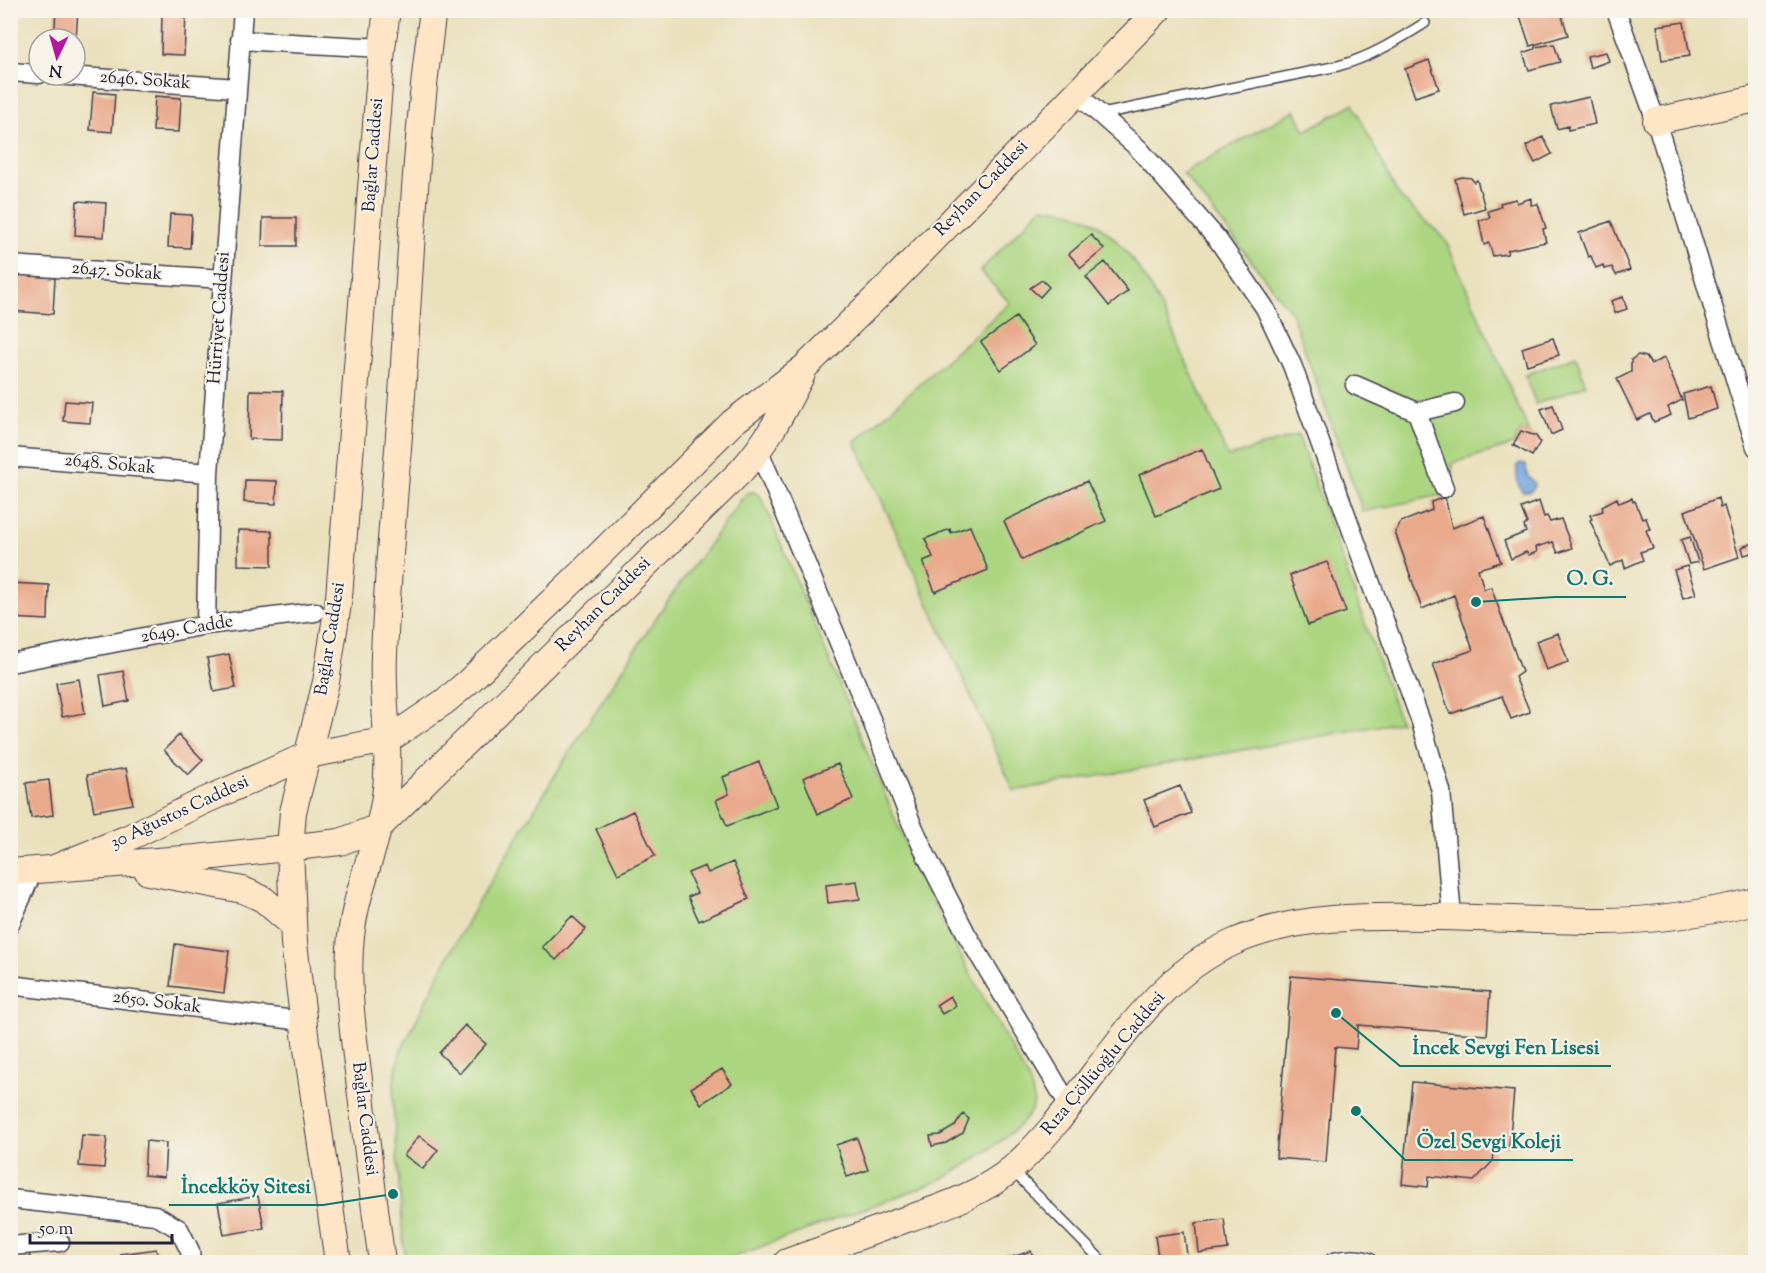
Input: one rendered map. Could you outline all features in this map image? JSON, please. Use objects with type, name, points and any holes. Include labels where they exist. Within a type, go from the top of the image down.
[{"type":"street","name":"Hürriyet Caddesi","points":[[206,625],[209,473],[243,10]]},
{"type":"street","name":"Bağlar Caddesi","points":[[338,1263],[303,1021],[293,925],[290,848],[293,812],[326,682],[339,597],[382,48],[387,10]]},
{"type":"street","name":"Bağlar Caddesi","points":[[382,1263],[352,1020],[350,945],[363,878],[380,827],[387,779],[388,740],[383,657],[414,203],[433,10]]},
{"type":"street","name":"Reyhan Caddesi","points":[[388,740],[444,702],[466,683],[733,422],[806,367],[1158,10]]},
{"type":"street","points":[[1616,10],[1656,121],[1755,447]]},
{"type":"street","points":[[240,40],[382,48]]},
{"type":"street","points":[[10,72],[27,73]]},
{"type":"street","name":"2646. Sokak","points":[[87,77],[237,88]]},
{"type":"street","points":[[1077,94],[1138,148],[1218,240],[1265,308],[1292,365],[1435,766],[1443,810],[1452,917]]},
{"type":"street","points":[[1656,121],[1755,99]]},
{"type":"street","name":"2647. Sokak","points":[[10,265],[223,279]]},
{"type":"street","name":"Reyhan Caddesi","points":[[380,827],[759,451],[772,433],[806,367]]},
{"type":"street","points":[[1355,385],[1417,412],[1455,403]]},
{"type":"street","points":[[1417,412],[1444,488]]},
{"type":"street","points":[[759,451],[927,857],[967,935],[1069,1105]]},
{"type":"street","name":"2648. Sokak","points":[[10,457],[209,473]]},
{"type":"street","name":"2649. Cadde","points":[[10,663],[206,625],[315,612]]},
{"type":"street","name":"2649. Cadde","points":[[10,650],[59,654]]},
{"type":"street","name":"30 Ağustos Caddesi","points":[[32,871],[128,838],[308,755],[388,740]]},
{"type":"street","name":"30 Ağustos Caddesi","points":[[32,871],[197,858],[340,842],[380,827]]},
{"type":"street","points":[[109,865],[243,890],[263,899],[293,925]]},
{"type":"street","points":[[10,924],[32,871]]},
{"type":"street","name":"Rıza Çöllüoğlu Caddesi","points":[[787,1263],[948,1204],[985,1186],[1011,1169],[1036,1146],[1149,1005],[1171,984],[1202,961],[1233,943],[1268,930],[1314,921],[1391,916],[1606,921],[1699,912],[1755,901]]},
{"type":"street","name":"2650. Sokak","points":[[10,985],[303,1021]]},
{"type":"street","points":[[10,1200],[155,1215],[179,1229],[190,1251],[191,1263]]},
{"type":"street","points":[[10,1246],[60,1242]]},
{"type":"street","points":[[1334,1263],[1346,1259],[1362,1260],[1368,1263]]},
{"type":"lane","points":[[1102,114],[1344,65],[1381,51],[1425,23]]},
{"type":"lane","points":[[1011,1169],[1103,1263]]},
{"type":"green space","points":[[1353,104],[1399,196],[1445,239],[1530,434],[1521,431],[1513,445],[1453,463],[1450,493],[1363,512],[1291,312],[1183,173],[1295,110],[1305,131]]},
{"type":"green space","points":[[1042,207],[1073,212],[1091,220],[1109,233],[1138,267],[1171,327],[1228,457],[1298,435],[1400,722],[1014,791],[855,442],[1010,303],[980,271]]},
{"type":"green space","points":[[1576,356],[1586,385],[1536,404],[1525,375]]},
{"type":"green space","points":[[754,492],[760,496],[767,510],[913,862],[945,927],[1028,1079],[1033,1096],[1033,1106],[1028,1116],[1004,1138],[942,1179],[720,1262],[405,1262],[393,1103],[399,1055],[478,902],[570,751],[662,609],[741,500],[747,493]]},
{"type":"water","points":[[1521,463],[1526,465],[1527,475],[1534,482],[1534,488],[1529,492],[1523,492],[1518,483],[1517,465]]},
{"type":"building","points":[[56,10],[78,10],[77,27],[55,27]]},
{"type":"building","points":[[1527,10],[1560,10],[1568,35],[1530,46],[1519,13]]},
{"type":"building","points":[[162,15],[186,16],[184,55],[161,54]]},
{"type":"building","points":[[1684,22],[1690,56],[1662,60],[1657,26]]},
{"type":"building","points":[[1554,44],[1560,62],[1529,70],[1523,53],[1535,47]]},
{"type":"building","points":[[1606,52],[1609,61],[1590,68],[1587,56]]},
{"type":"building","points":[[1429,60],[1439,89],[1415,97],[1405,69]]},
{"type":"building","points":[[93,92],[115,94],[112,132],[90,130]]},
{"type":"building","points":[[155,96],[181,98],[179,132],[153,131]]},
{"type":"building","points":[[1589,97],[1595,124],[1568,130],[1568,126],[1557,129],[1551,106]]},
{"type":"building","points":[[1543,137],[1552,154],[1535,163],[1526,146]]},
{"type":"building","points":[[1471,178],[1474,182],[1477,180],[1485,208],[1464,214],[1455,179]]},
{"type":"building","points":[[1531,198],[1531,205],[1538,204],[1546,228],[1543,229],[1546,242],[1508,250],[1507,254],[1493,256],[1489,243],[1484,245],[1479,220],[1490,218],[1488,211],[1501,206],[1500,203],[1516,199],[1517,203]]},
{"type":"building","points":[[77,201],[106,203],[104,237],[75,235]]},
{"type":"building","points":[[170,214],[192,215],[190,248],[168,247]]},
{"type":"building","points":[[263,218],[296,218],[296,246],[262,246]]},
{"type":"building","points":[[1611,221],[1630,270],[1616,275],[1612,267],[1604,269],[1603,265],[1596,268],[1591,256],[1588,257],[1579,233]]},
{"type":"building","points":[[1091,235],[1104,249],[1081,268],[1069,254]]},
{"type":"building","points":[[1105,262],[1128,291],[1109,306],[1086,277]]},
{"type":"building","points":[[13,274],[55,278],[53,314],[10,311]]},
{"type":"building","points":[[1042,280],[1049,287],[1040,297],[1030,288]]},
{"type":"building","points":[[1623,297],[1627,309],[1615,313],[1611,301]]},
{"type":"building","points":[[1016,317],[1035,345],[1001,370],[981,342]]},
{"type":"building","points":[[1553,338],[1559,355],[1527,365],[1522,348]]},
{"type":"building","points":[[1638,355],[1646,357],[1651,364],[1664,358],[1682,400],[1668,407],[1671,415],[1654,422],[1650,414],[1637,420],[1617,379],[1631,372],[1631,360]]},
{"type":"building","points":[[1711,386],[1717,409],[1688,418],[1683,394]]},
{"type":"building","points":[[250,390],[283,391],[282,440],[249,439]]},
{"type":"building","points":[[65,401],[92,403],[90,423],[63,421]]},
{"type":"building","points":[[1553,405],[1562,430],[1551,435],[1541,409]]},
{"type":"building","points":[[1521,431],[1536,436],[1540,442],[1532,456],[1513,445]]},
{"type":"building","points":[[1202,449],[1219,489],[1156,516],[1139,475]]},
{"type":"building","points":[[245,480],[277,481],[276,504],[244,502]]},
{"type":"building","points":[[1087,481],[1106,521],[1022,560],[1004,521]]},
{"type":"building","points":[[1445,497],[1452,528],[1484,516],[1501,562],[1478,569],[1484,589],[1491,587],[1522,672],[1515,677],[1530,712],[1511,719],[1502,696],[1450,714],[1433,664],[1473,650],[1454,595],[1422,609],[1395,532],[1401,522],[1432,510],[1431,502]]},
{"type":"building","points":[[1617,498],[1619,503],[1632,498],[1633,502],[1635,501],[1642,519],[1646,518],[1650,529],[1646,530],[1653,548],[1640,552],[1643,560],[1625,568],[1623,560],[1610,566],[1590,520],[1592,519],[1590,515],[1603,511],[1602,506]]},
{"type":"building","points":[[1718,498],[1720,508],[1724,506],[1739,557],[1704,569],[1685,511]]},
{"type":"building","points":[[1539,501],[1544,517],[1547,516],[1550,522],[1561,519],[1572,548],[1558,553],[1553,542],[1536,547],[1537,552],[1529,555],[1526,552],[1511,559],[1504,541],[1526,532],[1524,526],[1527,523],[1521,508]]},
{"type":"building","points":[[970,526],[988,570],[935,592],[923,561],[933,557],[925,539],[950,529],[951,533]]},
{"type":"building","points":[[238,530],[272,531],[272,566],[238,565]]},
{"type":"building","points":[[1690,537],[1698,562],[1689,564],[1681,540]]},
{"type":"building","points":[[1755,542],[1755,552],[1744,555],[1742,547]]},
{"type":"building","points":[[1327,562],[1346,612],[1308,625],[1290,575]]},
{"type":"building","points":[[1687,566],[1696,594],[1683,598],[1674,570]]},
{"type":"building","points":[[10,583],[49,585],[48,620],[10,618]]},
{"type":"building","points":[[1558,633],[1568,662],[1546,670],[1536,641]]},
{"type":"building","points":[[229,654],[236,688],[214,692],[207,658]]},
{"type":"building","points":[[123,671],[129,701],[105,706],[100,675]]},
{"type":"building","points":[[79,679],[85,713],[62,717],[56,683]]},
{"type":"building","points":[[179,735],[203,760],[188,775],[164,750]]},
{"type":"building","points":[[759,762],[777,806],[727,826],[716,800],[729,794],[723,777]]},
{"type":"building","points":[[838,764],[853,799],[818,814],[803,778]]},
{"type":"building","points":[[126,768],[133,804],[94,811],[87,775]]},
{"type":"building","points":[[49,780],[53,815],[31,818],[26,783]]},
{"type":"building","points":[[1180,786],[1191,813],[1155,827],[1144,800]]},
{"type":"building","points":[[633,811],[655,856],[618,874],[596,829]]},
{"type":"building","points":[[733,862],[749,899],[699,921],[688,897],[697,893],[688,873],[705,866],[708,873]]},
{"type":"building","points":[[857,881],[860,899],[828,903],[826,885]]},
{"type":"building","points":[[572,916],[586,929],[556,960],[542,947]]},
{"type":"building","points":[[175,944],[229,951],[224,993],[170,986]]},
{"type":"building","points":[[1291,976],[1490,992],[1487,1035],[1358,1025],[1356,1049],[1335,1047],[1326,1162],[1276,1158]]},
{"type":"building","points":[[950,996],[956,1006],[942,1014],[936,1005]]},
{"type":"building","points":[[10,1011],[16,1012],[12,1052],[10,1052]]},
{"type":"building","points":[[465,1025],[486,1044],[460,1073],[439,1053]]},
{"type":"building","points":[[722,1069],[732,1084],[701,1104],[691,1088]]},
{"type":"building","points":[[1412,1082],[1514,1091],[1509,1147],[1495,1145],[1493,1161],[1474,1181],[1429,1176],[1428,1187],[1402,1184]]},
{"type":"building","points":[[963,1114],[969,1119],[963,1133],[946,1143],[932,1146],[930,1136],[940,1135],[955,1126]]},
{"type":"building","points":[[82,1135],[107,1137],[104,1168],[79,1166]]},
{"type":"building","points":[[419,1136],[438,1150],[423,1169],[404,1155]]},
{"type":"building","points":[[857,1138],[868,1170],[847,1177],[836,1145]]},
{"type":"building","points":[[146,1141],[166,1143],[164,1177],[144,1175]]},
{"type":"building","points":[[258,1196],[264,1228],[224,1235],[218,1203]]},
{"type":"building","points":[[1224,1219],[1228,1249],[1199,1253],[1196,1223]]},
{"type":"building","points":[[1184,1232],[1188,1262],[1159,1262],[1155,1236]]},
{"type":"building","points":[[156,1249],[159,1262],[122,1262],[121,1254]]},
{"type":"building","points":[[1031,1251],[1035,1262],[996,1262]]},
{"type":"building","points":[[29,1252],[31,1262],[10,1262],[10,1255]]},
{"type":"building","points":[[71,1258],[71,1262],[50,1262],[50,1261]]},
{"type":"place","name":"O. G.","points":[[1476,602]]},
{"type":"place","name":"İncek Sevgi Fen Lisesi","points":[[1336,1013]]},
{"type":"place","name":"Özel Sevgi Koleji","points":[[1356,1111]]},
{"type":"place","name":"İncekköy Sitesi","points":[[393,1194]]}]
